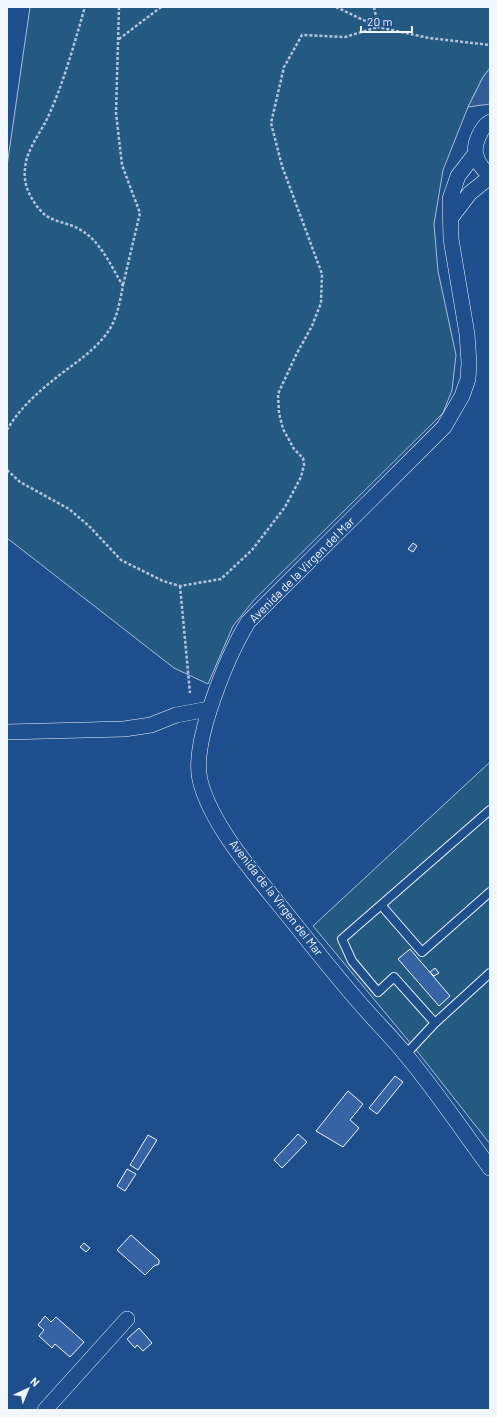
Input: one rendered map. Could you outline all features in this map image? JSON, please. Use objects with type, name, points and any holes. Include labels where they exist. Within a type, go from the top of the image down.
[{"type":"street","points":[[450,219],[470,193],[490,177],[481,167],[475,154],[480,132],[490,122]]},
{"type":"street","name":"Avenida de la Virgen del Mar","points":[[475,154],[458,176],[450,199],[451,239],[467,334],[468,379],[462,396],[444,427],[248,622],[238,638],[209,709],[200,748],[200,779],[207,801],[224,833],[251,871],[347,989],[406,1054],[490,1168]]},
{"type":"street","points":[[7,732],[124,729],[151,725],[176,715],[209,709]]},
{"type":"street","points":[[45,1410],[127,1319]]},
{"type":"lane","points":[[435,1023],[394,977],[378,992],[352,961],[342,939],[490,810]]},
{"type":"lane","points":[[381,905],[422,952],[490,892]]},
{"type":"lane","points":[[406,1054],[435,1023],[490,974]]},
{"type":"path","points":[[85,7],[71,57],[48,116],[28,155],[24,170],[26,186],[42,213],[57,222],[79,228],[94,239],[123,286]]},
{"type":"path","points":[[7,430],[38,392],[84,358],[100,342],[111,327],[118,312],[140,213],[122,164],[116,113],[120,7]]},
{"type":"path","points":[[119,39],[161,7]]},
{"type":"path","points":[[336,7],[378,27],[429,38],[490,45]]},
{"type":"path","points":[[374,7],[378,27]]},
{"type":"path","points":[[7,470],[20,482],[69,509],[89,526],[121,560],[163,581],[180,586],[221,579],[252,550],[285,507],[301,477],[304,465],[303,458],[294,449],[283,429],[279,414],[278,394],[296,355],[312,326],[320,303],[322,274],[282,166],[271,123],[284,67],[302,35],[345,36],[378,27]]},
{"type":"path","points":[[180,586],[190,693]]},
{"type":"shaded area","points":[[30,7],[490,7],[490,68],[483,77],[468,107],[443,170],[434,224],[438,271],[456,355],[452,390],[443,413],[255,599],[233,626],[208,684],[174,668],[7,538],[7,166]]},
{"type":"shaded area","points":[[490,68],[490,104],[468,107],[483,77]]},
{"type":"shaded area","points":[[490,762],[490,1144],[417,1051],[313,926]]},
{"type":"building","points":[[413,543],[417,546],[413,552],[408,549]]},
{"type":"building","points":[[410,949],[450,996],[439,1006],[398,959]]},
{"type":"building","points":[[435,968],[439,973],[434,976],[430,972]]},
{"type":"building","points":[[395,1076],[403,1082],[377,1114],[369,1108]]},
{"type":"building","points":[[348,1091],[363,1104],[350,1120],[359,1128],[343,1147],[316,1131]]},
{"type":"building","points":[[298,1134],[307,1142],[282,1168],[274,1160]]},
{"type":"building","points":[[148,1135],[157,1140],[138,1170],[130,1165]]},
{"type":"building","points":[[127,1169],[136,1174],[125,1191],[117,1186]]},
{"type":"building","points":[[131,1235],[159,1260],[159,1264],[154,1266],[145,1275],[117,1250]]},
{"type":"building","points":[[84,1243],[90,1248],[86,1252],[80,1247]]},
{"type":"building","points":[[45,1316],[51,1322],[56,1317],[84,1342],[70,1357],[55,1344],[52,1348],[39,1336],[44,1330],[38,1325]]},
{"type":"building","points":[[139,1328],[152,1343],[143,1351],[137,1345],[135,1348],[127,1339]]}]
